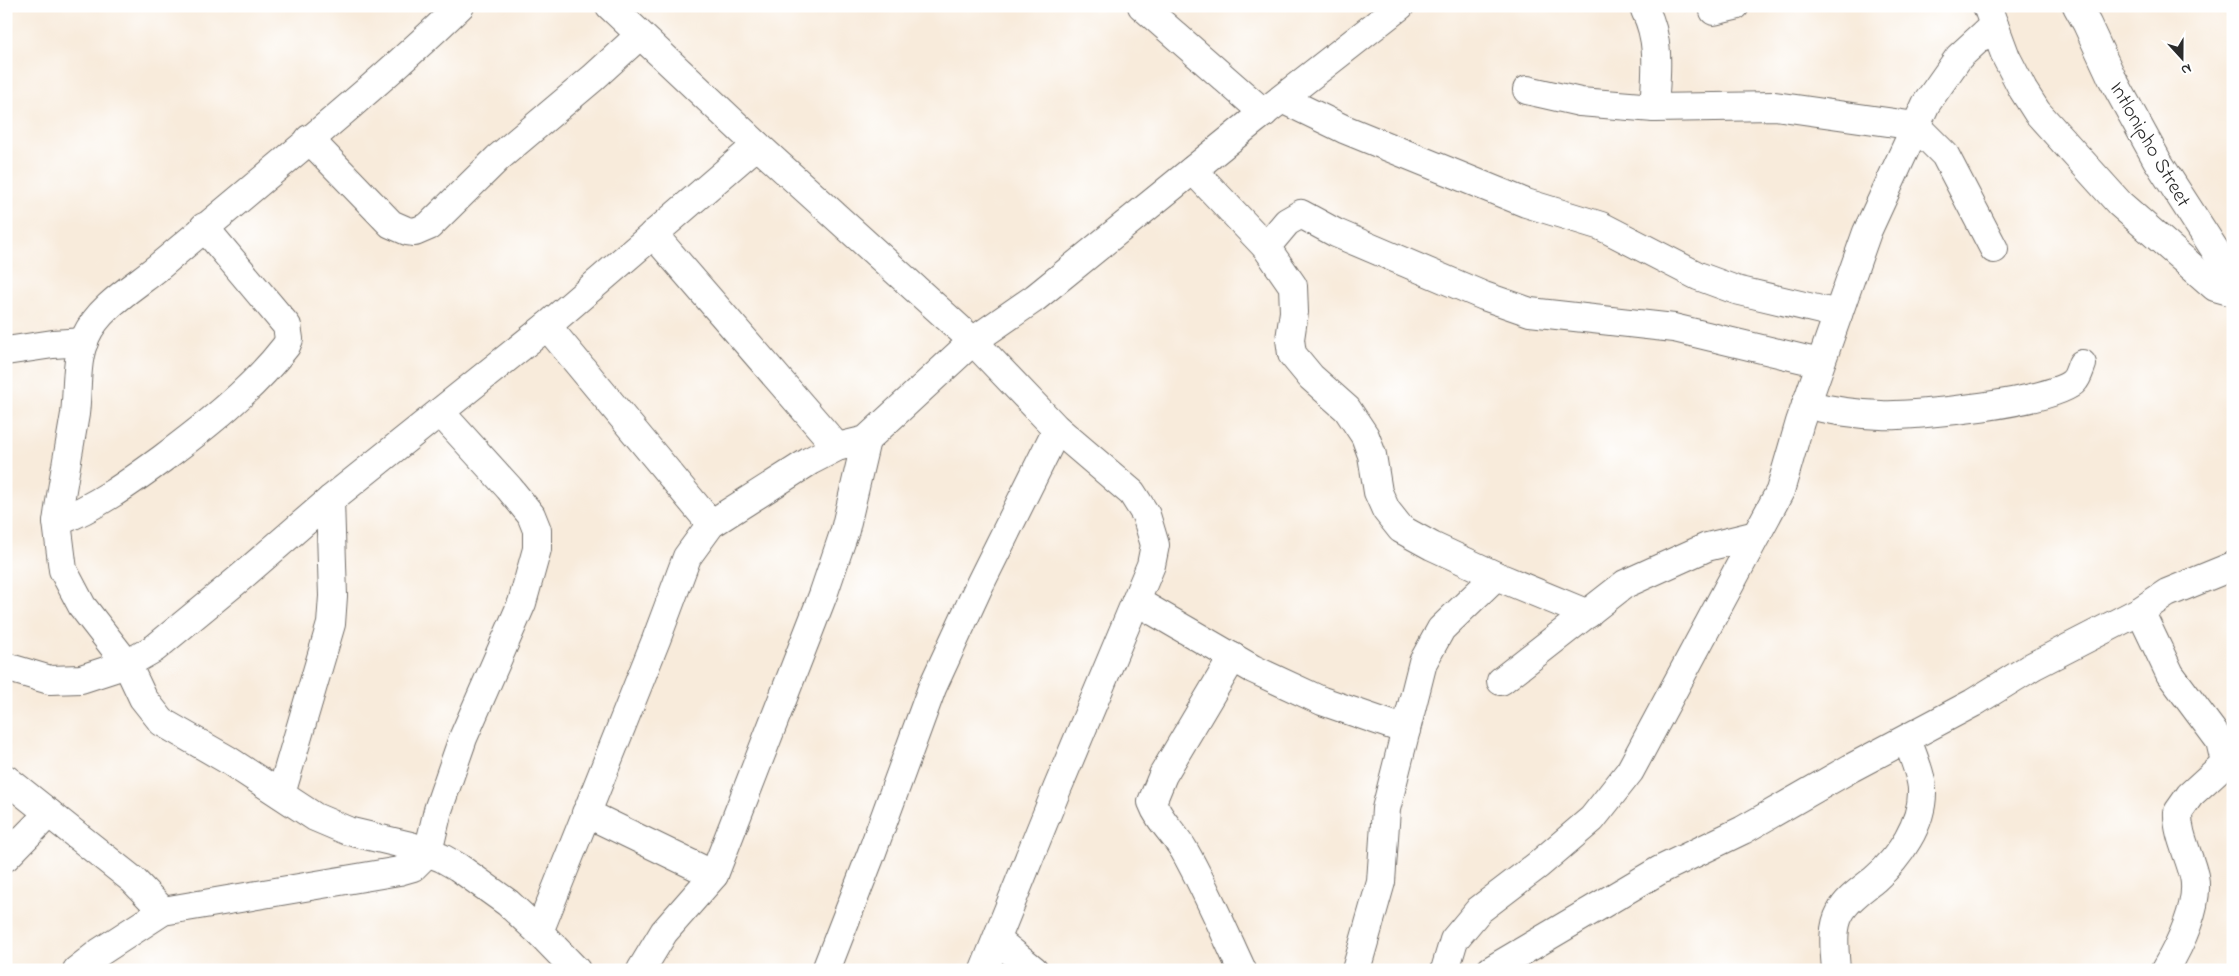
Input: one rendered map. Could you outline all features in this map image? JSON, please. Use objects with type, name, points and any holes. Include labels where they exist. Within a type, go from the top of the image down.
[{"type":"street","points":[[460,6],[309,139],[204,226],[161,265],[109,306],[94,323],[84,342],[80,357],[74,415],[57,522],[63,570],[82,606],[127,664],[143,698],[162,722],[228,760],[316,817],[348,831],[428,852],[458,867],[508,903],[576,970]]},
{"type":"street","points":[[610,6],[757,145],[974,341],[1057,429],[1132,493],[1146,516],[1155,545],[1154,556],[1056,789],[984,970]]},
{"type":"street","points":[[1142,6],[1273,106],[1344,128],[1526,203],[1601,226],[1698,276],[1736,290],[1838,314]]},
{"type":"street","points":[[539,932],[656,640],[687,557],[711,524],[810,461],[837,447],[866,440],[974,341],[1035,298],[1400,6]]},
{"type":"street","name":"Intlonipho Street","points":[[2076,6],[2087,24],[2112,78],[2157,160],[2233,278]]},
{"type":"street","points":[[1645,10],[1652,24],[1657,47],[1654,108]]},
{"type":"street","points":[[1445,970],[1454,940],[1480,910],[1592,820],[1630,771],[1780,491],[1806,404],[1867,232],[1926,104],[1991,16]]},
{"type":"street","points":[[1991,16],[2006,57],[2037,112],[2093,176],[2120,204],[2215,287],[2233,292]]},
{"type":"street","points":[[309,139],[391,224],[400,230],[415,232],[435,221],[498,158],[593,78],[640,35]]},
{"type":"street","points":[[1527,90],[1580,102],[1654,108],[1775,106],[1916,126],[1945,155],[1994,249]]},
{"type":"street","points":[[6,667],[50,680],[81,679],[127,664],[162,642],[330,500],[547,326],[757,145]]},
{"type":"street","points":[[1193,170],[1266,247],[1293,286],[1294,312],[1290,339],[1292,354],[1312,377],[1347,408],[1365,436],[1372,455],[1378,492],[1386,510],[1401,529],[1496,576],[1588,614]]},
{"type":"street","points":[[1266,247],[1287,222],[1301,214],[1336,233],[1484,296],[1530,312],[1674,328],[1820,363]]},
{"type":"street","points":[[57,522],[76,515],[123,487],[207,426],[286,346],[289,339],[287,326],[204,226]]},
{"type":"street","points":[[654,234],[837,447]]},
{"type":"street","points":[[547,326],[711,524]]},
{"type":"street","points":[[6,351],[53,344],[84,342]]},
{"type":"street","points":[[1806,404],[1832,412],[1883,416],[1999,405],[2054,393],[2074,382],[2082,364]]},
{"type":"street","points":[[77,970],[100,952],[164,911],[399,871],[413,867],[428,852],[438,810],[463,738],[522,603],[534,563],[538,540],[531,515],[440,412]]},
{"type":"street","points":[[826,970],[872,852],[932,688],[980,584],[1057,429]]},
{"type":"street","points":[[641,970],[664,932],[714,875],[836,558],[845,530],[866,440]]},
{"type":"street","points":[[281,794],[331,624],[333,596],[330,500]]},
{"type":"street","points":[[1501,681],[1625,584],[1707,547],[1756,534]]},
{"type":"street","points":[[1491,970],[1660,870],[1743,830],[1851,768],[1973,703],[2033,666],[2140,611],[2167,593],[2233,566]]},
{"type":"street","points":[[1356,970],[1381,882],[1386,809],[1423,662],[1442,629],[1496,576]]},
{"type":"street","points":[[1136,601],[1233,657],[1322,701],[1406,730]]},
{"type":"street","points":[[2140,611],[2170,674],[2220,741],[2229,759],[2190,794],[2178,812],[2180,828],[2194,875],[2195,898],[2175,953],[2165,970]]},
{"type":"street","points":[[1233,657],[1163,774],[1152,802],[1157,815],[1181,845],[1201,881],[1242,970]]},
{"type":"street","points":[[1836,970],[1835,926],[1840,913],[1889,864],[1910,836],[1917,820],[1922,788],[1907,739]]},
{"type":"street","points":[[6,779],[132,880],[164,911]]},
{"type":"street","points":[[6,858],[49,813]]},
{"type":"street","points":[[586,813],[714,875]]},
{"type":"street","points":[[997,940],[1034,970]]}]
